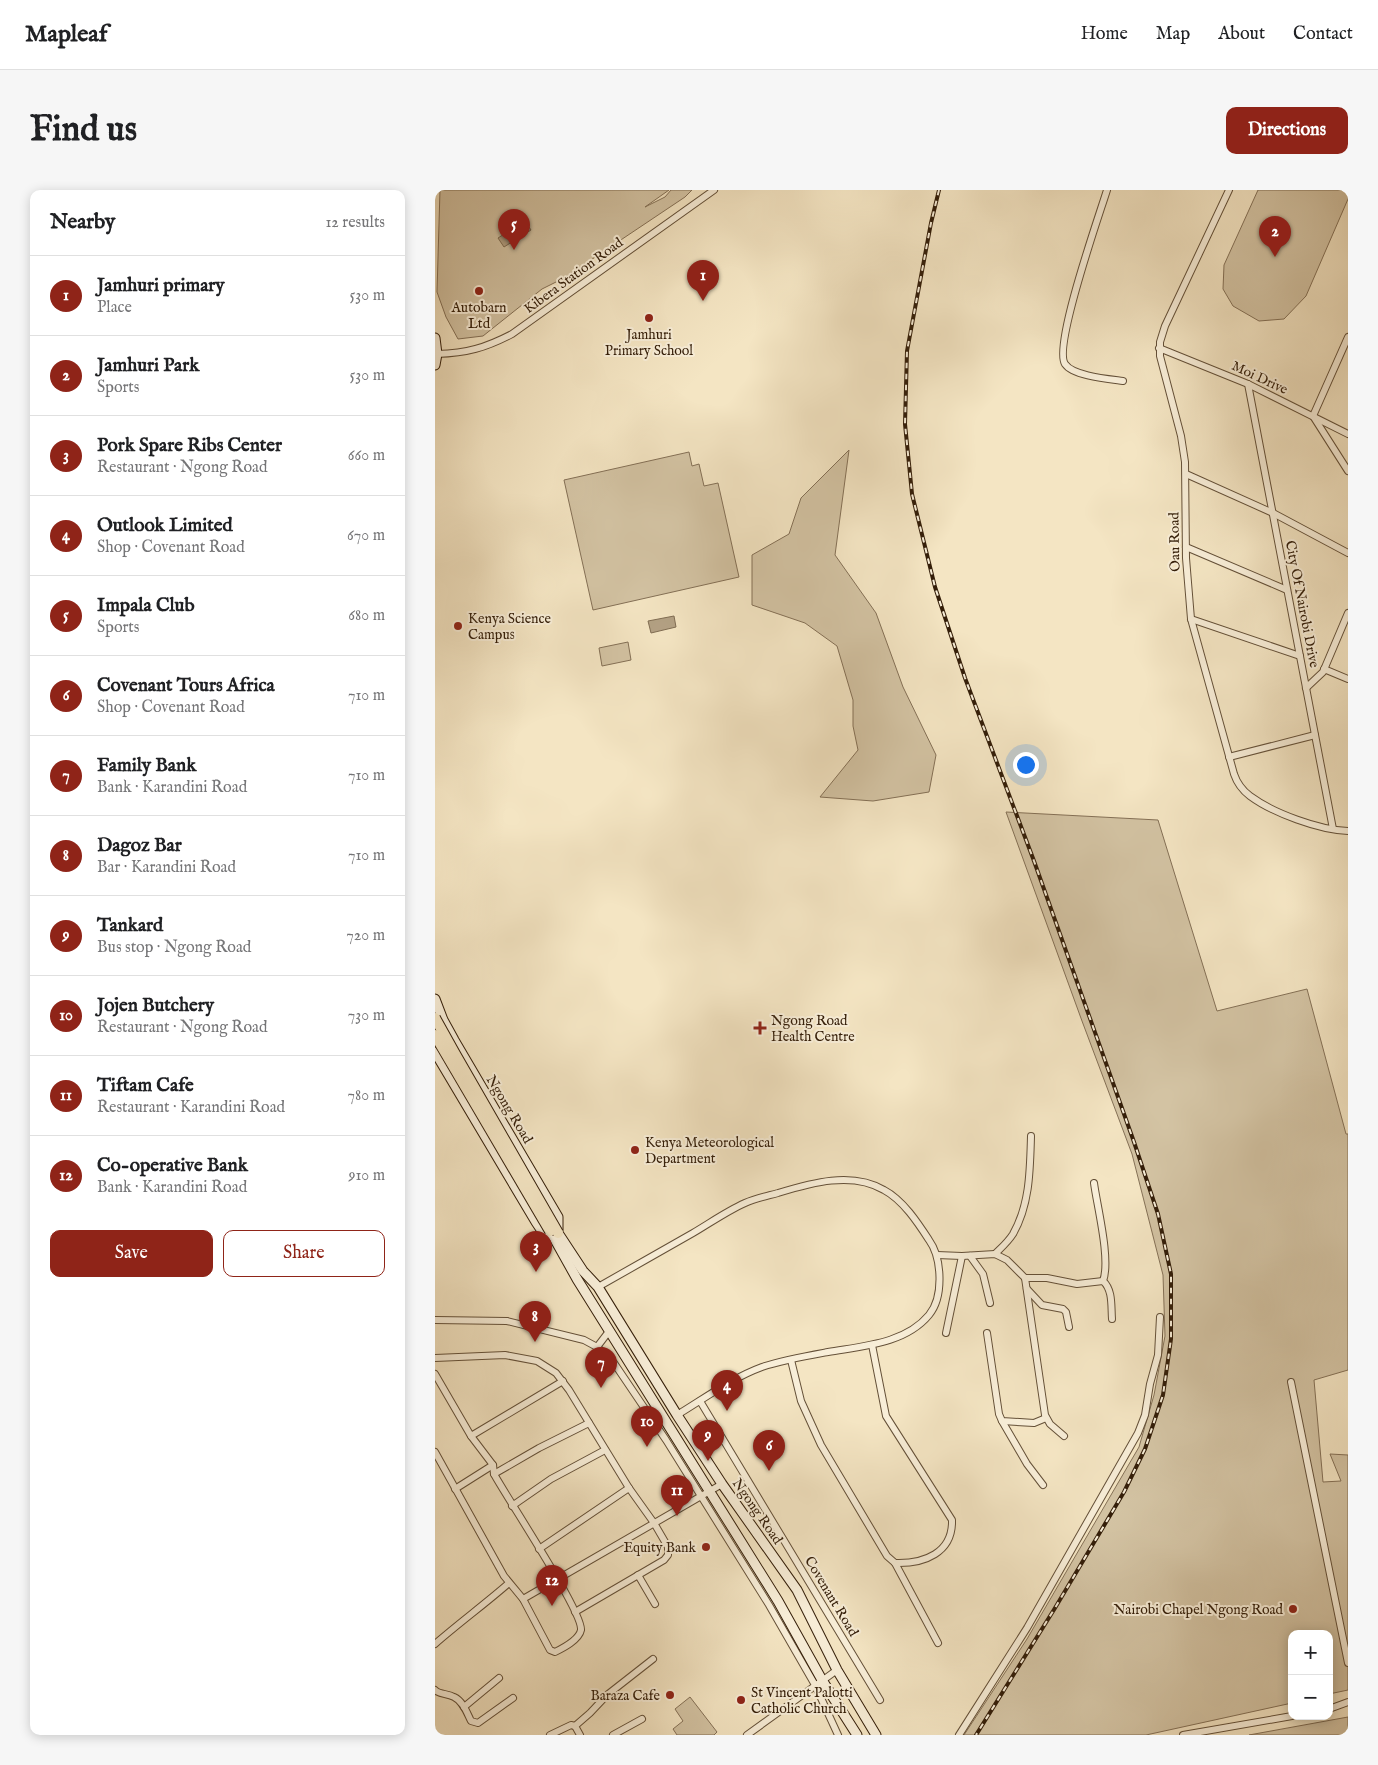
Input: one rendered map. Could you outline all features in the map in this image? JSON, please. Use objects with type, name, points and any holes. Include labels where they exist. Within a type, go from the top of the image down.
[{"type":"main road","points":[[435,338],[437,354],[435,365]]},
{"type":"main road","name":"Ngong Road","points":[[435,999],[457,1053],[556,1234],[577,1279],[610,1330],[706,1494],[778,1601],[819,1682],[857,1735]]},
{"type":"main road","name":"Ngong Road","points":[[435,1018],[451,1041]]},
{"type":"main road","name":"Ngong Road","points":[[435,1035],[556,1234],[583,1271],[598,1287],[722,1484],[797,1590],[837,1670],[876,1735]]},
{"type":"main road","points":[[451,1041],[435,1051],[438,1063],[457,1053]]},
{"type":"main road","name":"Ngong Road","points":[[457,1053],[522,1154],[558,1217],[556,1234]]},
{"type":"main road","name":"Ngong Road","points":[[438,1063],[503,1165],[540,1228],[556,1234]]},
{"type":"main road","points":[[503,1165],[522,1154]]},
{"type":"street","name":"Kibera Station Road","points":[[437,354],[476,350],[511,334],[714,190]]},
{"type":"street","points":[[1107,190],[1077,286],[1067,324],[1063,357],[1065,365],[1074,371],[1123,381]]},
{"type":"street","points":[[1159,348],[1165,326],[1229,190]]},
{"type":"street","points":[[1348,337],[1313,416],[1348,471]]},
{"type":"street","name":"Moi Drive","points":[[1159,348],[1248,384],[1348,434]]},
{"type":"street","name":"Oau Road","points":[[1159,348],[1181,436],[1186,474],[1186,547],[1191,619],[1236,780],[1239,786],[1250,796],[1284,814],[1333,829],[1348,831]]},
{"type":"street","name":"City Of Nairobi Drive","points":[[1248,384],[1333,829]]},
{"type":"street","points":[[1186,474],[1273,513],[1348,553]]},
{"type":"street","points":[[1186,547],[1287,590]]},
{"type":"street","points":[[1306,688],[1324,669],[1348,615]]},
{"type":"street","points":[[1191,619],[1300,656]]},
{"type":"street","points":[[1324,669],[1348,679]]},
{"type":"street","points":[[1229,756],[1315,735]]},
{"type":"street","points":[[995,1254],[1012,1235],[1024,1210],[1030,1169],[1031,1136]]},
{"type":"street","points":[[598,1287],[745,1203],[808,1184],[833,1180],[861,1182],[886,1190],[906,1210],[930,1240],[937,1255],[939,1267],[937,1295],[934,1306],[929,1315],[900,1336],[872,1345],[791,1360],[751,1371],[677,1415]]},
{"type":"street","points":[[1094,1183],[1105,1255],[1103,1281]]},
{"type":"street","points":[[937,1255],[995,1254],[1007,1260],[1025,1278],[1045,1418],[1064,1436]]},
{"type":"street","points":[[966,1256],[983,1274],[990,1303]]},
{"type":"street","points":[[946,1333],[966,1256]]},
{"type":"street","points":[[1025,1278],[1047,1278],[1077,1284],[1103,1281]]},
{"type":"street","points":[[1103,1281],[1110,1293],[1112,1319]]},
{"type":"street","points":[[1026,1287],[1042,1305],[1063,1309],[1066,1312],[1069,1327]]},
{"type":"street","points":[[959,1735],[1027,1628],[1138,1433],[1145,1415],[1150,1384],[1157,1360],[1161,1317]]},
{"type":"street","points":[[435,1320],[507,1321],[584,1340],[597,1347],[612,1361],[706,1494]]},
{"type":"street","points":[[597,1347],[610,1330]]},
{"type":"street","points":[[987,1333],[999,1414],[1027,1464],[1043,1484]]},
{"type":"street","points":[[872,1345],[883,1409],[886,1416],[952,1520],[950,1537],[945,1546],[932,1556],[912,1562],[895,1563]]},
{"type":"street","points":[[612,1361],[623,1352]]},
{"type":"street","points":[[435,1358],[505,1355],[527,1358],[548,1367],[563,1382],[668,1547],[668,1555],[663,1560],[575,1612]]},
{"type":"street","points":[[791,1360],[801,1401],[821,1445],[887,1556],[895,1563],[938,1642]]},
{"type":"street","points":[[435,1374],[471,1436],[493,1465],[494,1474],[558,1579],[575,1612],[581,1626],[579,1635],[559,1650],[552,1652],[549,1650],[523,1599],[509,1583],[435,1452]]},
{"type":"street","points":[[471,1436],[563,1382]]},
{"type":"street","points":[[1291,1382],[1348,1663]]},
{"type":"street","name":"Covenant Road","points":[[701,1401],[880,1700]]},
{"type":"street","points":[[1002,1420],[1034,1423],[1045,1418]]},
{"type":"street","points":[[494,1474],[539,1448],[589,1423]]},
{"type":"street","points":[[512,1506],[551,1479],[605,1450]]},
{"type":"street","points":[[455,1490],[493,1465]]},
{"type":"street","points":[[523,1599],[722,1484]]},
{"type":"street","points":[[539,1549],[629,1488]]},
{"type":"street","points":[[638,1575],[655,1604]]},
{"type":"street","points":[[435,1644],[466,1616],[482,1606],[509,1583]]},
{"type":"street","points":[[550,1735],[571,1725],[575,1726],[607,1695],[653,1659]]},
{"type":"street","points":[[747,1735],[837,1670]]},
{"type":"street","points":[[464,1707],[499,1678]]},
{"type":"street","points":[[819,1682],[838,1735]]},
{"type":"street","points":[[435,1690],[439,1693],[455,1697],[464,1707],[471,1721],[478,1723],[513,1698]]},
{"type":"street","points":[[1333,1708],[1348,1702]]},
{"type":"street","points":[[1183,1735],[1288,1717]]},
{"type":"street","points":[[613,1735],[642,1719]]},
{"type":"street","points":[[575,1726],[580,1735]]},
{"type":"shaded area","points":[[440,190],[669,190],[645,207],[665,197],[671,190],[692,190],[685,197],[564,278],[542,289],[483,336],[458,339],[446,317],[437,292]]},
{"type":"shaded area","points":[[1258,190],[1348,190],[1348,199],[1306,296],[1284,319],[1259,321],[1233,306],[1223,289],[1224,265]]},
{"type":"shaded area","points":[[525,221],[531,230],[504,247],[498,238]]},
{"type":"shaded area","points":[[849,450],[835,555],[876,613],[903,687],[936,755],[929,792],[873,801],[820,797],[858,750],[853,726],[853,700],[837,646],[805,623],[752,605],[752,555],[789,534],[801,498]]},
{"type":"shaded area","points":[[689,452],[692,466],[699,464],[704,486],[718,483],[739,577],[593,610],[564,480]]},
{"type":"shaded area","points":[[674,616],[676,627],[651,633],[648,621]]},
{"type":"shaded area","points":[[628,642],[631,660],[602,666],[599,648]]},
{"type":"shaded area","points":[[1006,812],[1158,820],[1217,1011],[1307,989],[1346,1134],[1348,1134],[1348,1370],[1314,1380],[1323,1482],[1341,1481],[1330,1454],[1348,1455],[1348,1690],[1333,1693],[1333,1630],[1288,1630],[1288,1704],[1146,1735],[964,1735],[1027,1639],[1139,1447],[1154,1395],[1165,1336],[1163,1275],[1132,1154]]},
{"type":"shaded area","points":[[690,1697],[717,1732],[714,1735],[677,1735],[673,1729],[683,1721],[675,1709]]},
{"type":"shaded area","points":[[1348,1717],[1348,1735],[1249,1735],[1333,1720]]},
{"type":"railway","points":[[939,190],[907,351],[905,424],[912,494],[935,587],[965,678],[1034,861],[1134,1142],[1158,1214],[1171,1274],[1171,1339],[1163,1395],[1145,1449],[1124,1492],[976,1735]]},
{"type":"place","name":"Impala Club","points":[[514,250]]},
{"type":"place","name":"Jamhuri Park","points":[[1275,257]]},
{"type":"place","name":"Autobarn Ltd","points":[[479,291]]},
{"type":"place","name":"Jamhuri primary","points":[[703,301]]},
{"type":"place","name":"Jamhuri Primary School","points":[[649,318]]},
{"type":"place","name":"Kenya Science Campus","points":[[458,626]]},
{"type":"place","name":"Ngong Road Health Centre","points":[[760,1028]]},
{"type":"place","name":"Kenya Meteorological Department","points":[[635,1150]]},
{"type":"place","name":"Pork Spare Ribs Center","points":[[536,1272]]},
{"type":"place","name":"Dagoz Bar","points":[[535,1342]]},
{"type":"place","name":"Family Bank","points":[[601,1388]]},
{"type":"place","name":"Outlook Limited","points":[[727,1411]]},
{"type":"place","name":"Jojen Butchery","points":[[647,1447]]},
{"type":"place","name":"Tankard","points":[[708,1461]]},
{"type":"place","name":"Covenant Tours Africa","points":[[769,1471]]},
{"type":"place","name":"Tiftam Cafe","points":[[677,1516]]},
{"type":"place","name":"Equity Bank","points":[[706,1547]]},
{"type":"place","name":"Co-operative Bank","points":[[552,1606]]},
{"type":"place","name":"Nairobi Chapel Ngong Road","points":[[1293,1609]]},
{"type":"place","name":"Baraza Cafe","points":[[670,1695]]},
{"type":"place","name":"St Vincent Palotti Catholic Church","points":[[741,1700]]}]
